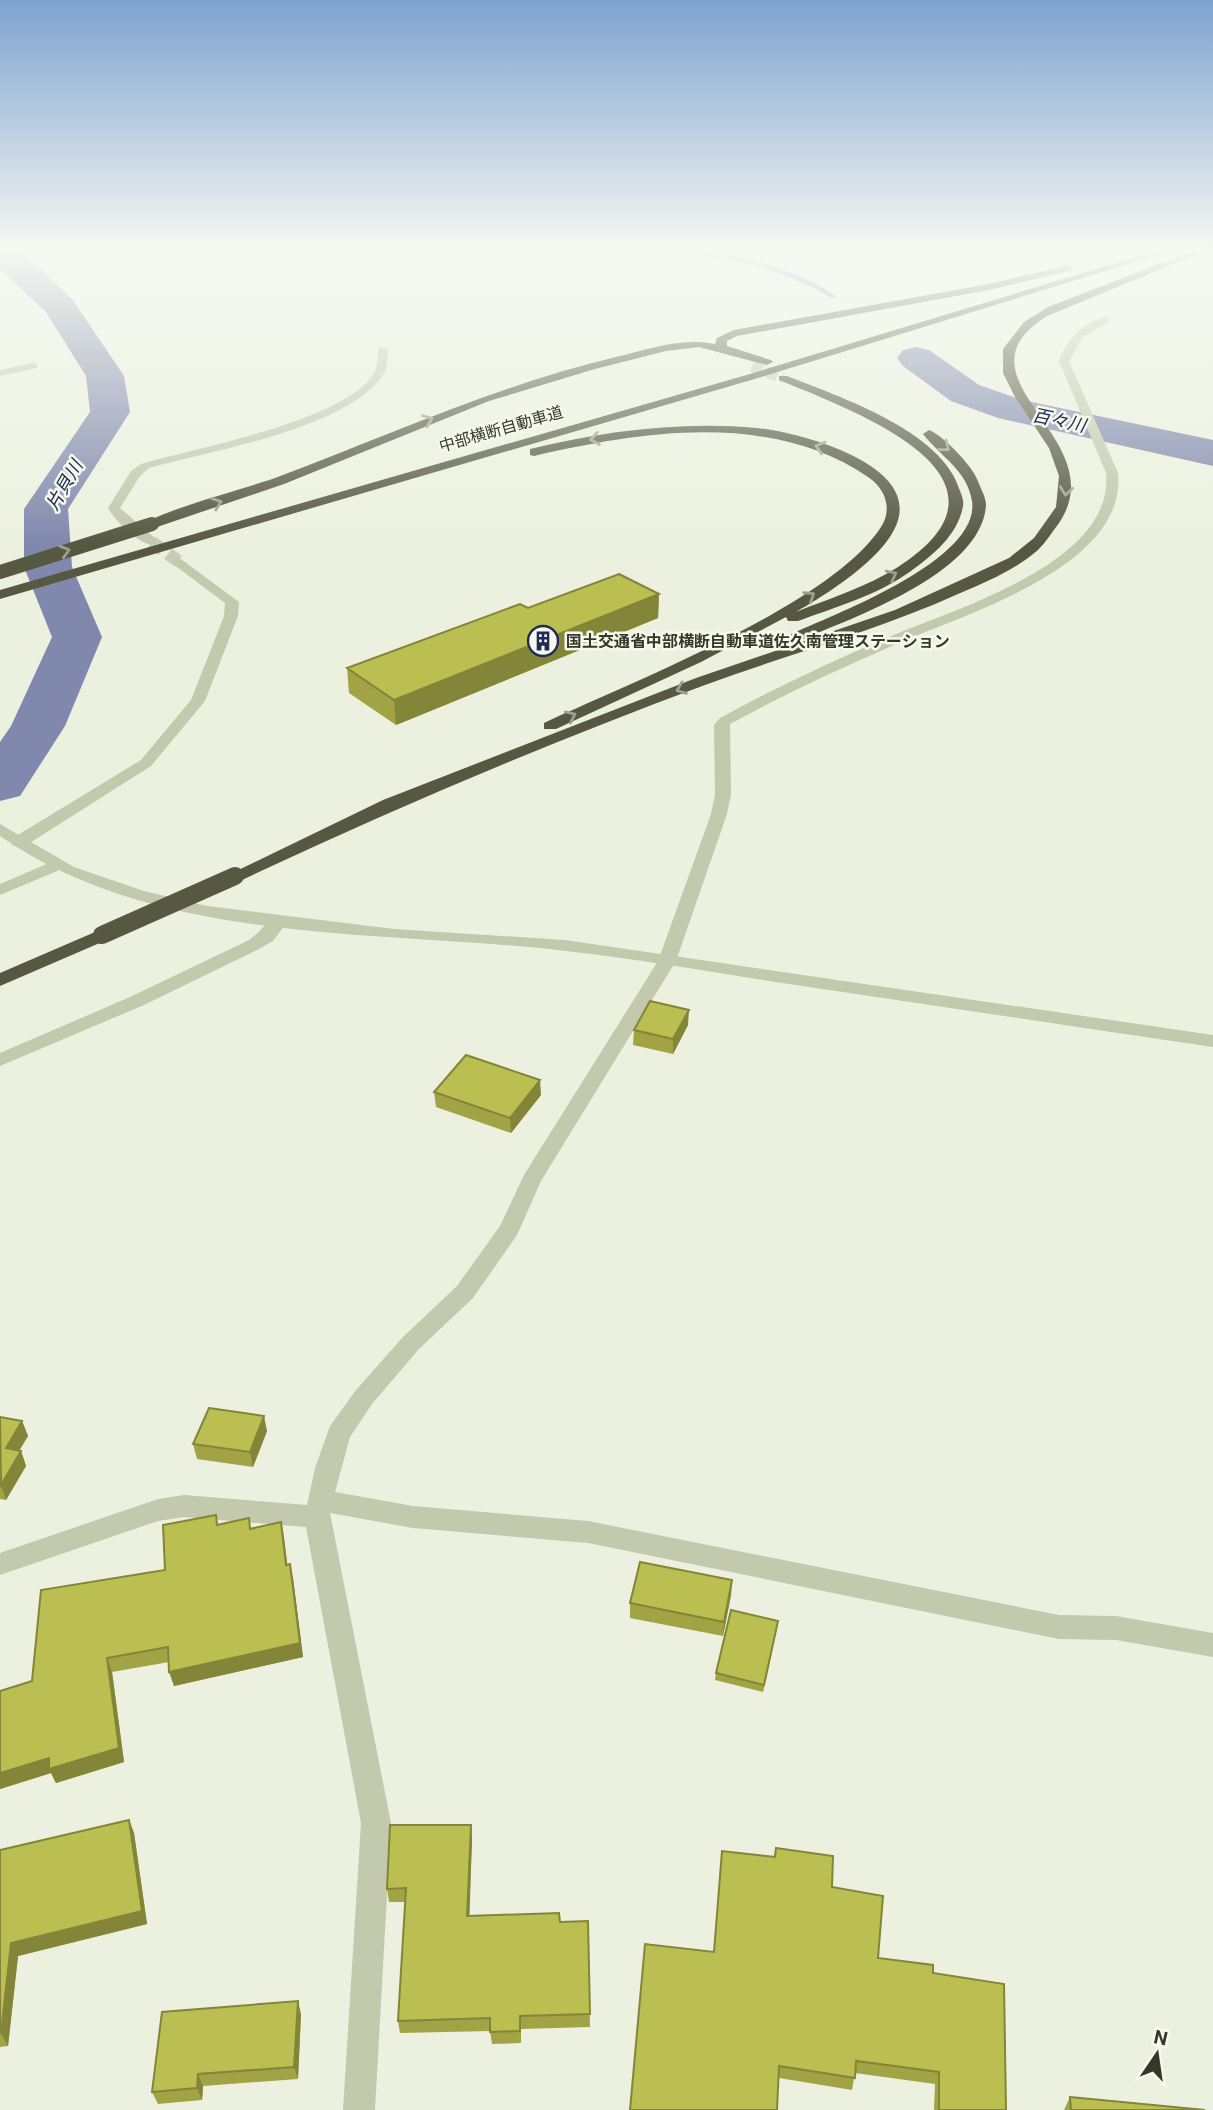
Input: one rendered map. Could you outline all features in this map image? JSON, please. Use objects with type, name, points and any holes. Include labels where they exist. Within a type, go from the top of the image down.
[{"type":"highway","points":[[0,572],[279,481],[453,410],[518,387],[670,347]]},
{"type":"highway","points":[[714,347],[766,362]]},
{"type":"highway","name":"中部横断自動車道","points":[[0,595],[848,347]]},
{"type":"highway","points":[[377,810],[705,680],[923,604],[1015,560],[1051,527],[1061,514],[1068,488],[1061,456],[1008,375],[1007,354],[1011,347]]},
{"type":"highway","points":[[721,348],[752,366]]},
{"type":"highway","points":[[0,980],[235,876],[685,663],[904,569],[944,536],[956,516],[958,501],[954,481],[932,454],[891,426],[789,376],[903,420],[952,451],[967,467],[978,487],[979,518],[967,542],[922,578],[705,680]]},
{"type":"highway","points":[[0,606],[150,551],[545,449],[658,430],[728,430],[796,440],[850,459],[887,486],[893,497],[894,511],[889,527],[862,556],[810,596],[685,663]]},
{"type":"street","points":[[359,2110],[376,1823],[318,1509],[339,1433],[364,1397],[411,1343],[465,1293],[509,1229],[531,1180],[667,961],[719,814],[723,794],[722,725],[734,716],[894,640],[1011,590],[1061,560],[1090,534],[1109,502],[1112,472],[1109,459],[1084,414],[1064,361],[1070,347]]},
{"type":"street","points":[[150,551],[114,508],[135,474],[145,466],[267,435],[319,415],[356,395],[370,383],[380,369],[383,349]]},
{"type":"street","points":[[0,373],[33,366]]},
{"type":"street","points":[[9,835],[146,763],[198,701],[231,616],[232,602],[178,561]]},
{"type":"street","points":[[9,835],[56,864],[160,901],[278,922],[394,934],[538,942],[1213,1041]]},
{"type":"street","points":[[0,890],[56,864]]},
{"type":"street","points":[[0,1060],[137,1001],[253,945],[267,937],[278,922]]},
{"type":"street","points":[[0,1564],[171,1508],[318,1509],[588,1532],[1059,1627],[1116,1628],[1213,1645]]},
{"type":"building","points":[[619,574],[659,594],[394,700],[347,668],[520,604],[528,608]]},
{"type":"building","points":[[650,1001],[689,1010],[673,1039],[634,1030]]},
{"type":"building","points":[[466,1055],[540,1080],[510,1118],[434,1092]]},
{"type":"building","points":[[209,1408],[264,1416],[250,1452],[193,1444]]},
{"type":"building","points":[[0,1417],[22,1421],[6,1448],[21,1451],[1,1485]]},
{"type":"building","points":[[216,1515],[217,1525],[249,1518],[250,1529],[281,1522],[286,1565],[290,1564],[300,1643],[169,1672],[168,1647],[107,1658],[119,1748],[49,1769],[49,1758],[0,1773],[0,1691],[32,1681],[41,1590],[165,1570],[163,1525]]},
{"type":"building","points":[[640,1562],[732,1580],[724,1622],[630,1603]]},
{"type":"building","points":[[731,1610],[778,1621],[764,1685],[716,1673]]},
{"type":"building","points":[[129,1820],[142,1911],[11,1943],[0,2033],[0,1850]]},
{"type":"building","points":[[390,1825],[471,1825],[467,1916],[559,1913],[560,1922],[588,1921],[590,2014],[520,2016],[520,2031],[490,2032],[490,2018],[398,2021],[406,1888],[387,1889]]},
{"type":"building","points":[[776,1848],[833,1856],[832,1887],[883,1896],[878,1958],[933,1965],[933,1973],[1004,1984],[1006,2110],[939,2110],[939,2072],[856,2061],[855,2078],[779,2066],[777,2110],[630,2110],[645,1944],[714,1952],[722,1851],[775,1857]]},
{"type":"building","points":[[298,2001],[294,2067],[198,2074],[197,2088],[152,2092],[162,2012]]},
{"type":"building","points":[[1070,2097],[1205,2110],[1071,2110]]},
{"type":"waterway","name":"片貝川","points":[[0,784],[38,726],[77,637],[48,567],[46,509],[110,412],[105,376],[87,347]]},
{"type":"waterway","name":"百々川","points":[[916,358],[965,393],[1012,410],[1213,453]]},
{"type":"tunnel","points":[[752,366],[783,378]]},
{"type":"tunnel","points":[[152,542],[178,561]]},
{"type":"place","name":"国土交通省中部横断自動車道佐久南管理ステーション","points":[[543,641]]}]
